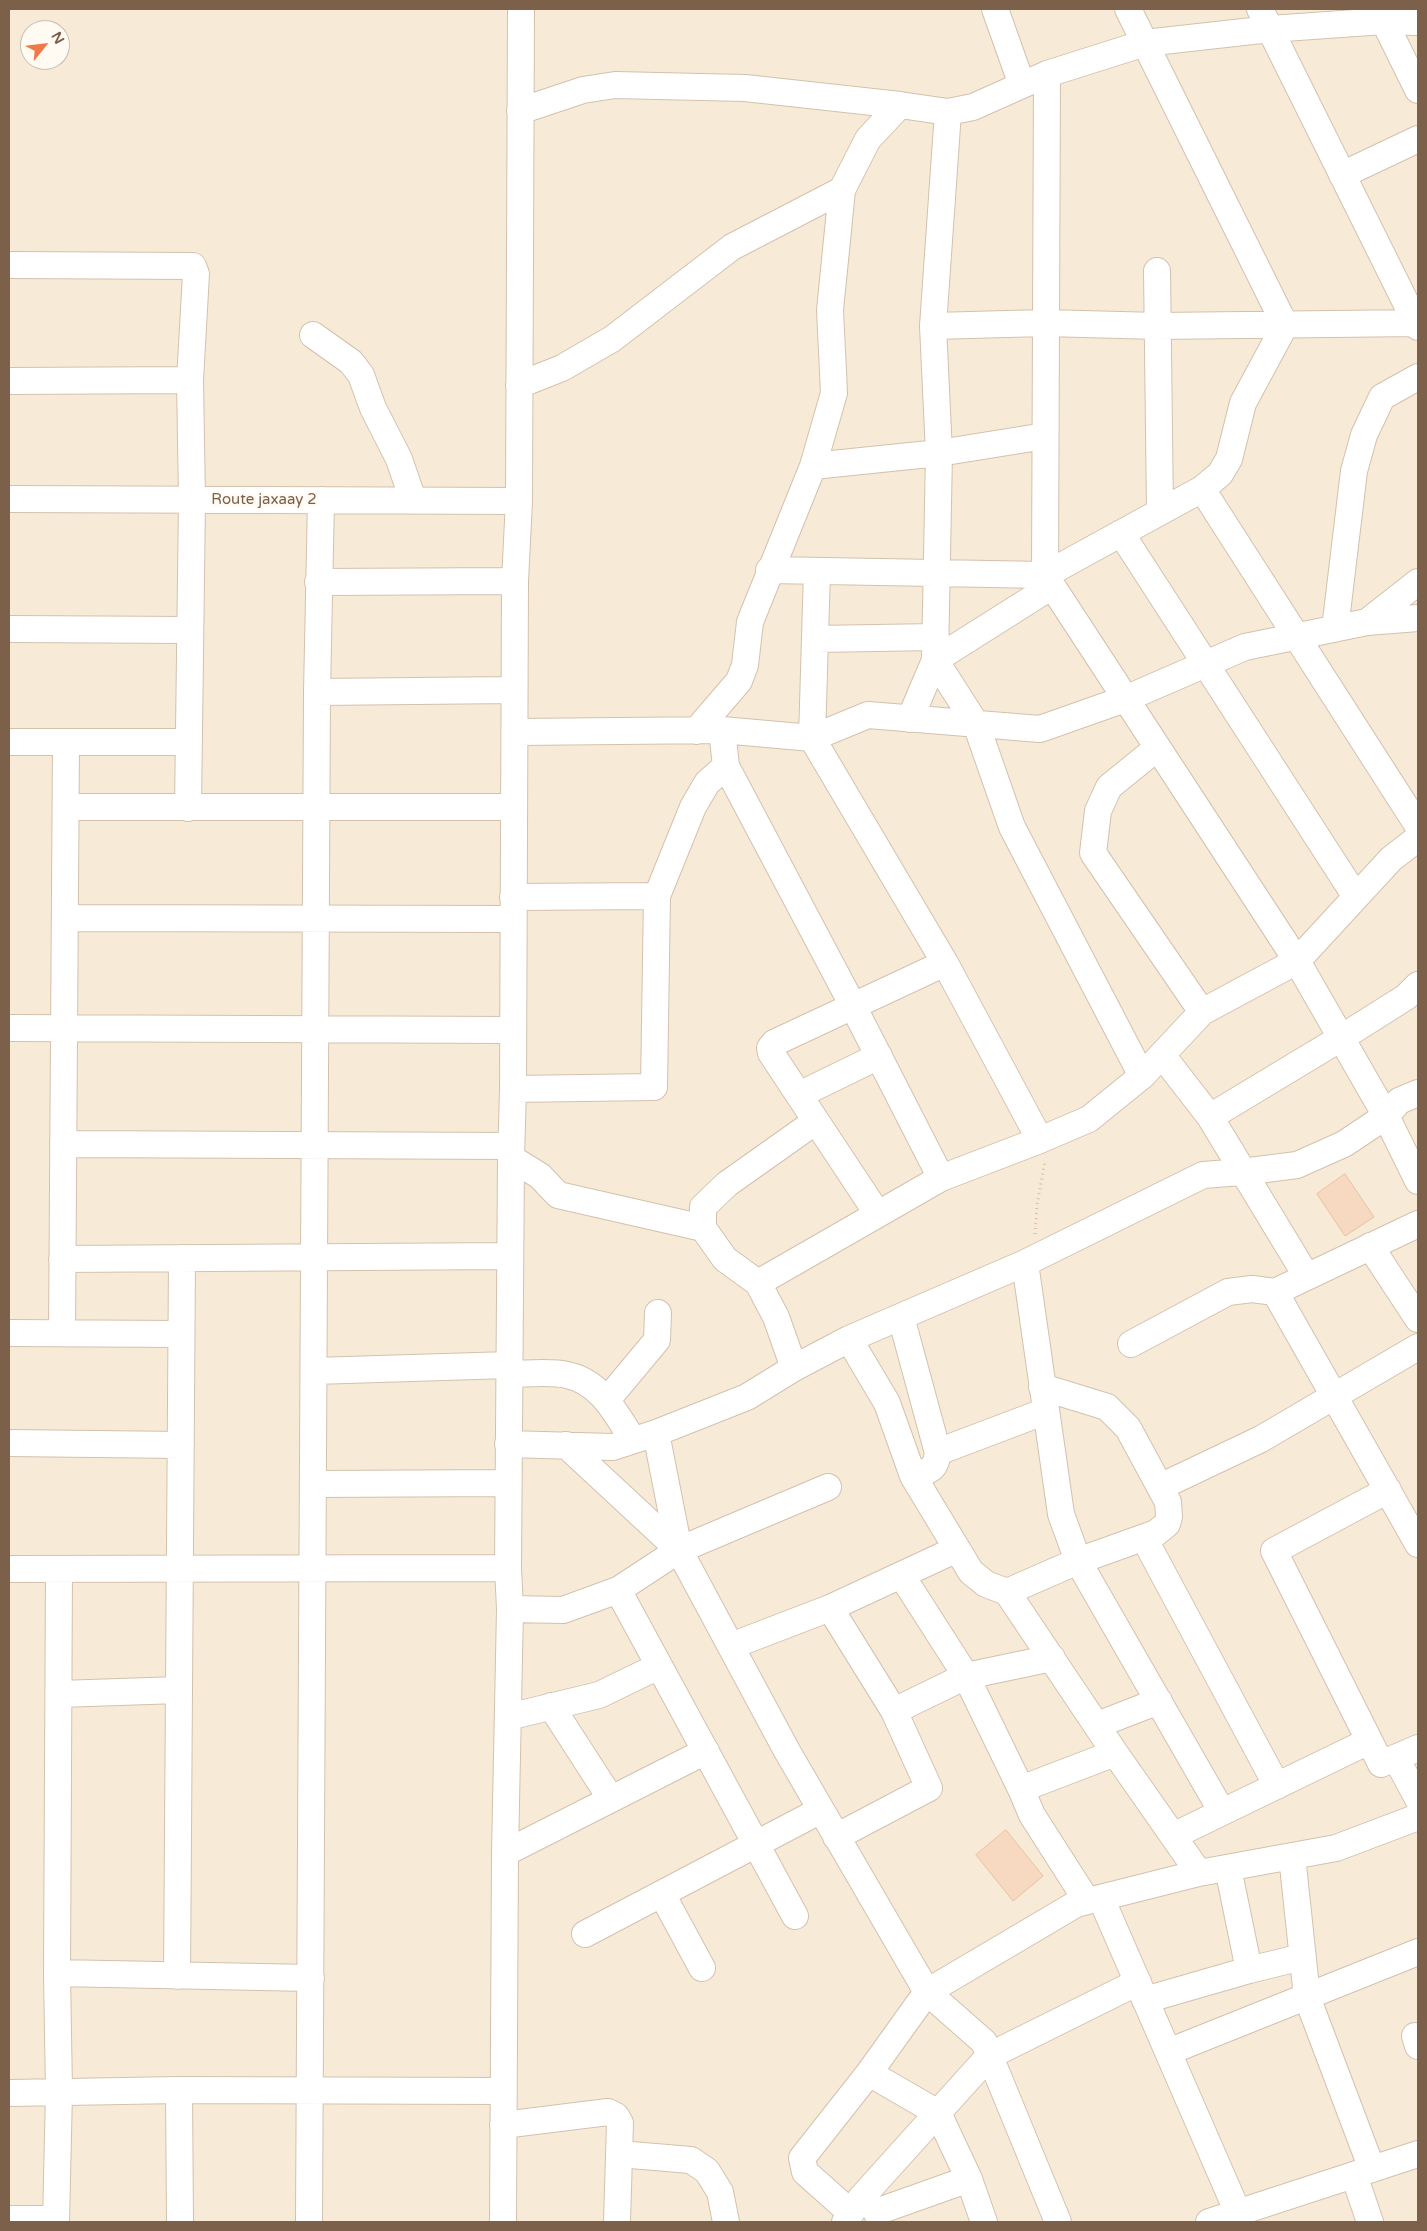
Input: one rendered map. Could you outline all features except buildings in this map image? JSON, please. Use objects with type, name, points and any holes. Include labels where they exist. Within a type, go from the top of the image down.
[{"type":"street","points":[[503,2222],[505,1852],[510,1609],[508,1568],[508,1444],[513,1089],[513,807],[516,732],[514,690],[518,501],[521,9]]},
{"type":"street","points":[[976,9],[998,14],[1022,85]]},
{"type":"street","points":[[1128,9],[1285,325]]},
{"type":"street","points":[[520,111],[583,90],[614,85],[745,88],[948,112],[974,107],[1047,74],[1145,43],[1265,19],[1384,15],[1418,22]]},
{"type":"street","points":[[1384,15],[1418,90]]},
{"type":"street","points":[[933,326],[1045,323],[1158,326],[1418,325],[1265,19]]},
{"type":"street","points":[[1047,74],[1045,436],[1048,580],[1296,961],[1386,1116],[1418,1181]]},
{"type":"street","points":[[696,730],[739,681],[745,665],[750,622],[769,570],[813,466],[834,393],[830,310],[842,190],[868,139],[900,105]]},
{"type":"street","points":[[910,719],[936,649],[939,453],[933,326],[948,112]]},
{"type":"street","points":[[1342,175],[1418,139]]},
{"type":"street","points":[[519,385],[562,368],[612,339],[732,247],[842,190]]},
{"type":"street","points":[[9,265],[193,266],[196,274],[190,380],[192,500],[188,808]]},
{"type":"street","points":[[1157,271],[1160,511]]},
{"type":"street","points":[[815,638],[936,649],[1121,533],[1202,489],[1220,474],[1229,459],[1243,403],[1285,325]]},
{"type":"street","points":[[313,335],[351,362],[361,375],[373,408],[399,459],[412,500]]},
{"type":"street","points":[[1335,630],[1354,471],[1364,435],[1382,397],[1418,377]]},
{"type":"street","points":[[9,381],[190,380]]},
{"type":"street","points":[[813,466],[939,453],[1045,436]]},
{"type":"street","points":[[1202,489],[1418,826]]},
{"type":"street","name":"Route jaxaay 2","points":[[9,499],[518,501]]},
{"type":"street","points":[[309,2222],[317,692],[320,500]]},
{"type":"street","points":[[1121,533],[1356,897]]},
{"type":"street","points":[[769,570],[938,573],[1048,580]]},
{"type":"street","points":[[817,571],[812,738],[945,963],[1045,1138]]},
{"type":"street","points":[[318,582],[515,581]]},
{"type":"street","points":[[1366,622],[1418,582]]},
{"type":"street","points":[[516,732],[722,730],[812,738],[868,714],[1040,729],[1125,699],[1245,647],[1335,630],[1366,622],[1418,618]]},
{"type":"street","points":[[9,629],[189,630]]},
{"type":"street","points":[[936,649],[976,724],[1012,827],[1142,1076]]},
{"type":"street","points":[[317,692],[514,690]]},
{"type":"street","points":[[722,730],[726,766],[879,1056],[940,1178]]},
{"type":"street","points":[[9,742],[188,742]]},
{"type":"street","points":[[62,1333],[66,1028],[66,742]]},
{"type":"street","points":[[1157,748],[1109,787],[1098,811],[1093,854],[1202,1012]]},
{"type":"street","points":[[513,1089],[654,1087],[657,896],[693,807],[707,783],[726,766]]},
{"type":"street","points":[[66,807],[513,807]]},
{"type":"street","points":[[758,1283],[940,1178],[1089,1119],[1142,1076],[1202,1012],[1296,961],[1391,858],[1418,838]]},
{"type":"street","points":[[65,918],[316,919],[513,908],[657,896]]},
{"type":"street","points":[[878,1213],[770,1048],[774,1043],[945,963]]},
{"type":"street","points":[[1210,1117],[1341,1038],[1406,996],[1418,985]]},
{"type":"street","points":[[9,1028],[512,1030]]},
{"type":"street","points":[[1162,1055],[1210,1117],[1307,1277]]},
{"type":"street","points":[[799,1095],[879,1056]]},
{"type":"street","points":[[508,1444],[613,1447],[645,1437],[747,1397],[794,1368],[849,1339],[1032,1260],[1203,1175],[1297,1165],[1344,1144],[1386,1116],[1399,1101],[1418,1093]]},
{"type":"street","points":[[794,1368],[776,1317],[758,1283],[725,1259],[703,1228],[703,1207],[727,1184],[816,1121]]},
{"type":"street","points":[[63,1144],[315,1146],[511,1152],[540,1176],[558,1195],[703,1228]]},
{"type":"street","points":[[1131,1344],[1228,1292],[1252,1290],[1276,1292],[1418,1224]]},
{"type":"street","points":[[1370,1246],[1418,1319]]},
{"type":"street","points":[[62,1259],[510,1256]]},
{"type":"street","points":[[178,1976],[182,1258]]},
{"type":"street","points":[[1032,1260],[1044,1399],[1061,1514],[1078,1561],[1222,1812]]},
{"type":"street","points":[[1276,1292],[1418,1544]]},
{"type":"street","points":[[607,1400],[657,1340],[658,1313]]},
{"type":"street","points":[[901,1317],[938,1453],[936,1464],[932,1469],[913,1476]]},
{"type":"street","points":[[9,1333],[181,1334]]},
{"type":"street","points":[[849,1339],[887,1403],[913,1476],[971,1572],[986,1584],[1007,1592],[1115,1753],[1199,1873]]},
{"type":"street","points":[[1160,1487],[1261,1439],[1418,1347]]},
{"type":"street","points":[[314,1370],[509,1370],[566,1374],[589,1383],[645,1437],[679,1550],[836,1837],[927,1992],[984,2042],[1058,2222]]},
{"type":"street","points":[[938,1453],[1044,1399],[1107,1408],[1128,1428],[1168,1502],[1169,1517],[1167,1524],[1156,1533],[1078,1561],[1007,1592]]},
{"type":"street","points":[[9,1443],[181,1446]]},
{"type":"street","points":[[566,1445],[679,1550]]},
{"type":"street","points":[[313,1484],[508,1483]]},
{"type":"street","points":[[510,1609],[563,1610],[618,1590],[679,1550],[828,1487]]},
{"type":"street","points":[[1388,1490],[1274,1551],[1381,1764],[1407,1753],[1418,1799]]},
{"type":"street","points":[[1144,1538],[1277,1786]]},
{"type":"street","points":[[730,1646],[830,1608],[957,1549]]},
{"type":"street","points":[[9,1569],[508,1568]]},
{"type":"street","points":[[9,2219],[56,2220],[59,2092],[57,1973],[59,1569]]},
{"type":"street","points":[[902,1576],[966,1676],[1032,1815],[1094,1899],[1142,1991],[1238,2213]]},
{"type":"street","points":[[618,1590],[795,1916]]},
{"type":"street","points":[[830,1608],[894,1711],[929,1788],[836,1837]]},
{"type":"street","points":[[894,1711],[966,1676],[1052,1658]]},
{"type":"street","points":[[508,1717],[599,1695],[659,1666]]},
{"type":"street","points":[[58,1694],[179,1690]]},
{"type":"street","points":[[1097,1725],[1159,1701]]},
{"type":"street","points":[[551,1706],[611,1799]]},
{"type":"street","points":[[1173,1836],[1369,1741]]},
{"type":"street","points":[[505,1852],[706,1751]]},
{"type":"street","points":[[1021,1789],[1115,1753]]},
{"type":"street","points":[[585,1934],[821,1810]]},
{"type":"street","points":[[864,2214],[805,2172],[802,2158],[869,2073],[927,1992],[1076,1904],[1199,1873],[1336,1848],[1418,1817]]},
{"type":"street","points":[[1292,1856],[1307,1997],[1363,2172],[1370,2222]]},
{"type":"street","points":[[1228,1868],[1249,1970]]},
{"type":"street","points":[[662,1894],[702,1968]]},
{"type":"street","points":[[1168,2052],[1418,1952]]},
{"type":"street","points":[[864,2214],[938,2113],[989,2056],[1142,1991],[1249,1970],[1302,1957]]},
{"type":"street","points":[[57,1973],[311,1978]]},
{"type":"street","points":[[869,2073],[938,2113],[969,2179],[984,2222]]},
{"type":"street","points":[[9,2093],[179,2090],[504,2091]]},
{"type":"street","points":[[179,2090],[180,2222]]},
{"type":"street","points":[[503,2125],[608,2112],[616,2116],[620,2123],[616,2222]]},
{"type":"street","points":[[619,2154],[691,2160],[707,2171],[720,2192],[726,2222]]},
{"type":"street","points":[[1209,2222],[1418,2154]]},
{"type":"street","points":[[864,2214],[969,2179]]},
{"type":"path","points":[[1032,1260],[1045,1138]]},
{"type":"shaded area","points":[[9,9],[1418,9],[1418,2222],[9,2222]]}]
